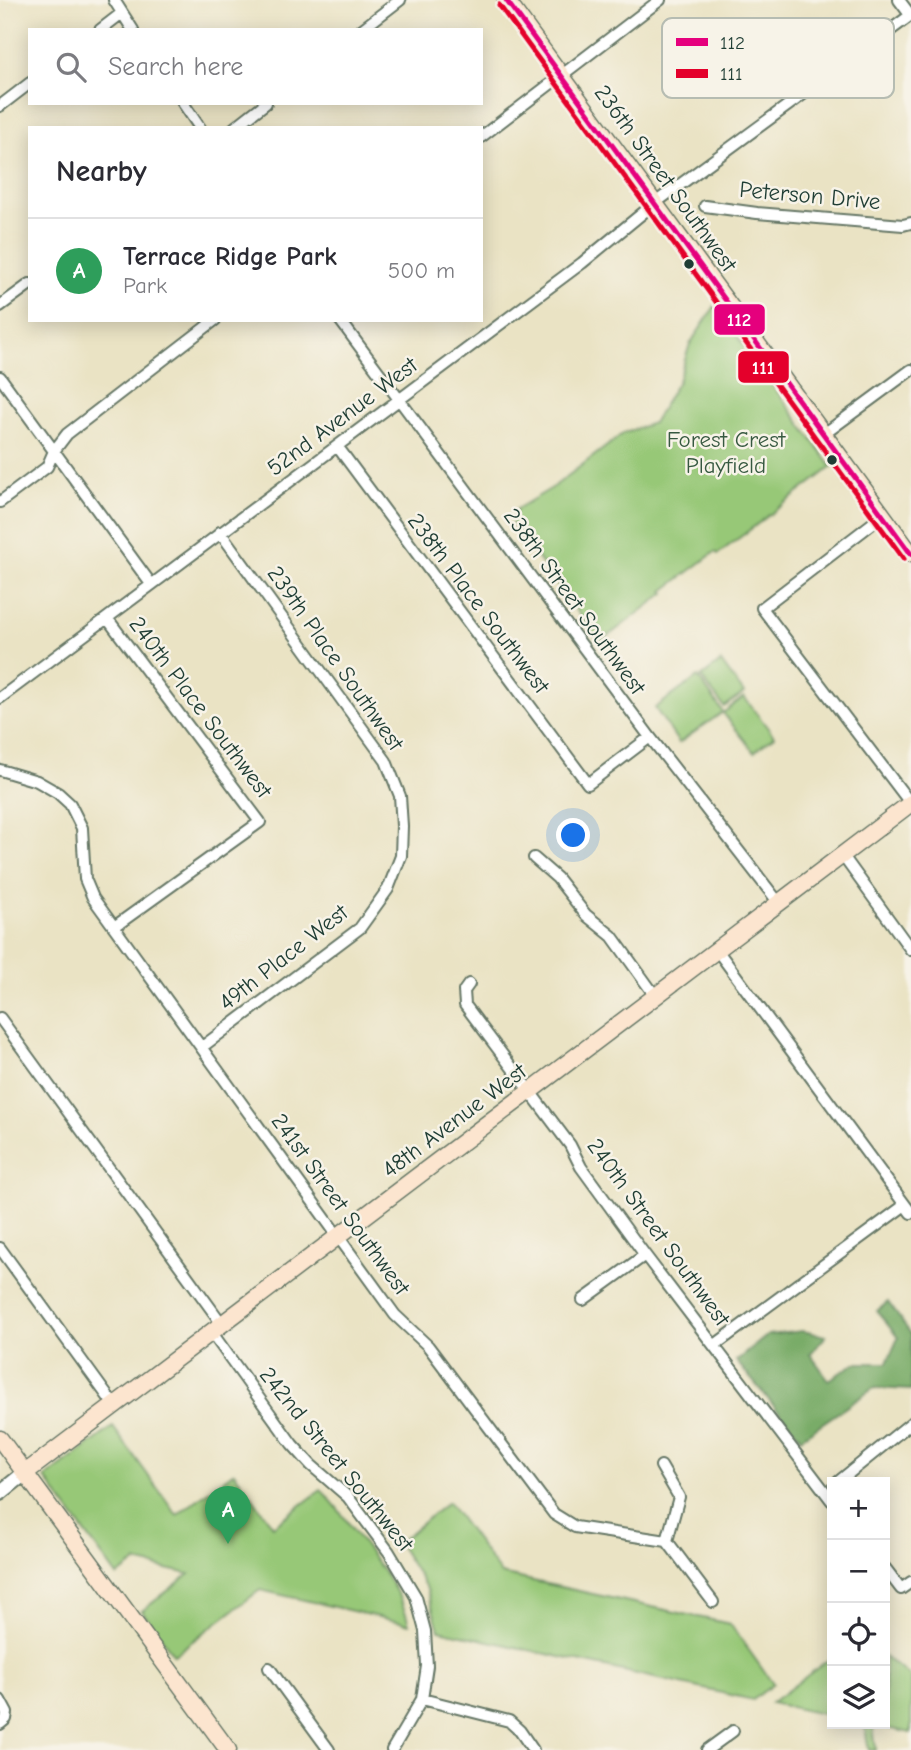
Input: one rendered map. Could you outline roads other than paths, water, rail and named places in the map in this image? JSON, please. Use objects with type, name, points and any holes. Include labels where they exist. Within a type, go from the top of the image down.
[{"type":"main road","name":"236th Street Southwest","points":[[506,0],[911,554]]},
{"type":"main road","name":"48th Avenue West","points":[[25,1473],[911,803]]},
{"type":"main road","points":[[0,1439],[228,1750]]},
{"type":"street","points":[[114,0],[132,28]]},
{"type":"street","points":[[364,28],[400,0]]},
{"type":"street","points":[[483,135],[660,0]]},
{"type":"street","points":[[899,0],[911,16]]},
{"type":"street","points":[[103,28],[122,13]]},
{"type":"street","name":"52nd Avenue West","points":[[894,28],[911,16]]},
{"type":"street","points":[[0,106],[28,85]]},
{"type":"street","name":"52nd Avenue West","points":[[0,698],[400,400],[655,203],[799,98]]},
{"type":"street","points":[[184,105],[199,126]]},
{"type":"street","points":[[237,126],[263,105]]},
{"type":"street","name":"Peterson Drive","points":[[705,206],[757,213],[904,225],[911,223]]},
{"type":"street","points":[[0,306],[28,285]]},
{"type":"street","points":[[0,502],[47,467],[67,433],[212,322]]},
{"type":"street","name":"238th Street Southwest","points":[[342,322],[650,737],[779,903]]},
{"type":"street","points":[[824,435],[911,370]]},
{"type":"street","points":[[0,377],[151,584]]},
{"type":"street","name":"238th Place Southwest","points":[[337,446],[588,784],[650,737]]},
{"type":"street","points":[[883,516],[762,608],[911,803]]},
{"type":"street","name":"239th Place Southwest","points":[[220,532],[386,761],[400,796],[401,856]]},
{"type":"street","name":"240th Place Southwest","points":[[107,618],[260,822],[114,927]]},
{"type":"street","name":"241st Street Southwest","points":[[0,770],[37,781],[58,793],[70,804],[82,828],[85,879],[93,898],[395,1315],[428,1346],[554,1514],[575,1527],[667,1541]]},
{"type":"street","name":"49th Place West","points":[[202,1047],[360,928],[388,889],[401,856]]},
{"type":"street","points":[[843,856],[911,950]]},
{"type":"street","points":[[534,858],[557,878],[586,915],[612,936],[656,997]]},
{"type":"street","points":[[715,1345],[908,1209],[717,950]]},
{"type":"street","name":"240th Street Southwest","points":[[469,984],[464,991],[465,1005],[570,1145],[581,1167],[645,1255],[827,1490]]},
{"type":"street","name":"242nd Street Southwest","points":[[0,1018],[217,1329],[292,1444],[311,1465],[348,1497],[408,1581],[416,1597],[425,1631],[426,1666],[422,1699]]},
{"type":"street","points":[[0,1248],[114,1405]]},
{"type":"street","points":[[583,1300],[645,1255]]},
{"type":"street","points":[[844,1477],[911,1423]]},
{"type":"street","points":[[661,1466],[679,1497],[667,1541],[713,1602]]},
{"type":"street","points":[[0,1493],[25,1473]]},
{"type":"street","points":[[890,1572],[906,1585]]},
{"type":"street","points":[[269,1668],[329,1750]]},
{"type":"street","points":[[393,1750],[422,1699],[509,1721],[533,1750]]},
{"type":"street","points":[[0,1700],[7,1713],[6,1719],[0,1724]]},
{"type":"street","points":[[707,1750],[733,1731]]},
{"type":"place","name":"Terrace Ridge Park","points":[[228,1544]]},
{"type":"park label","name":"Forest Crest Playfield","points":[[726,452]]}]
